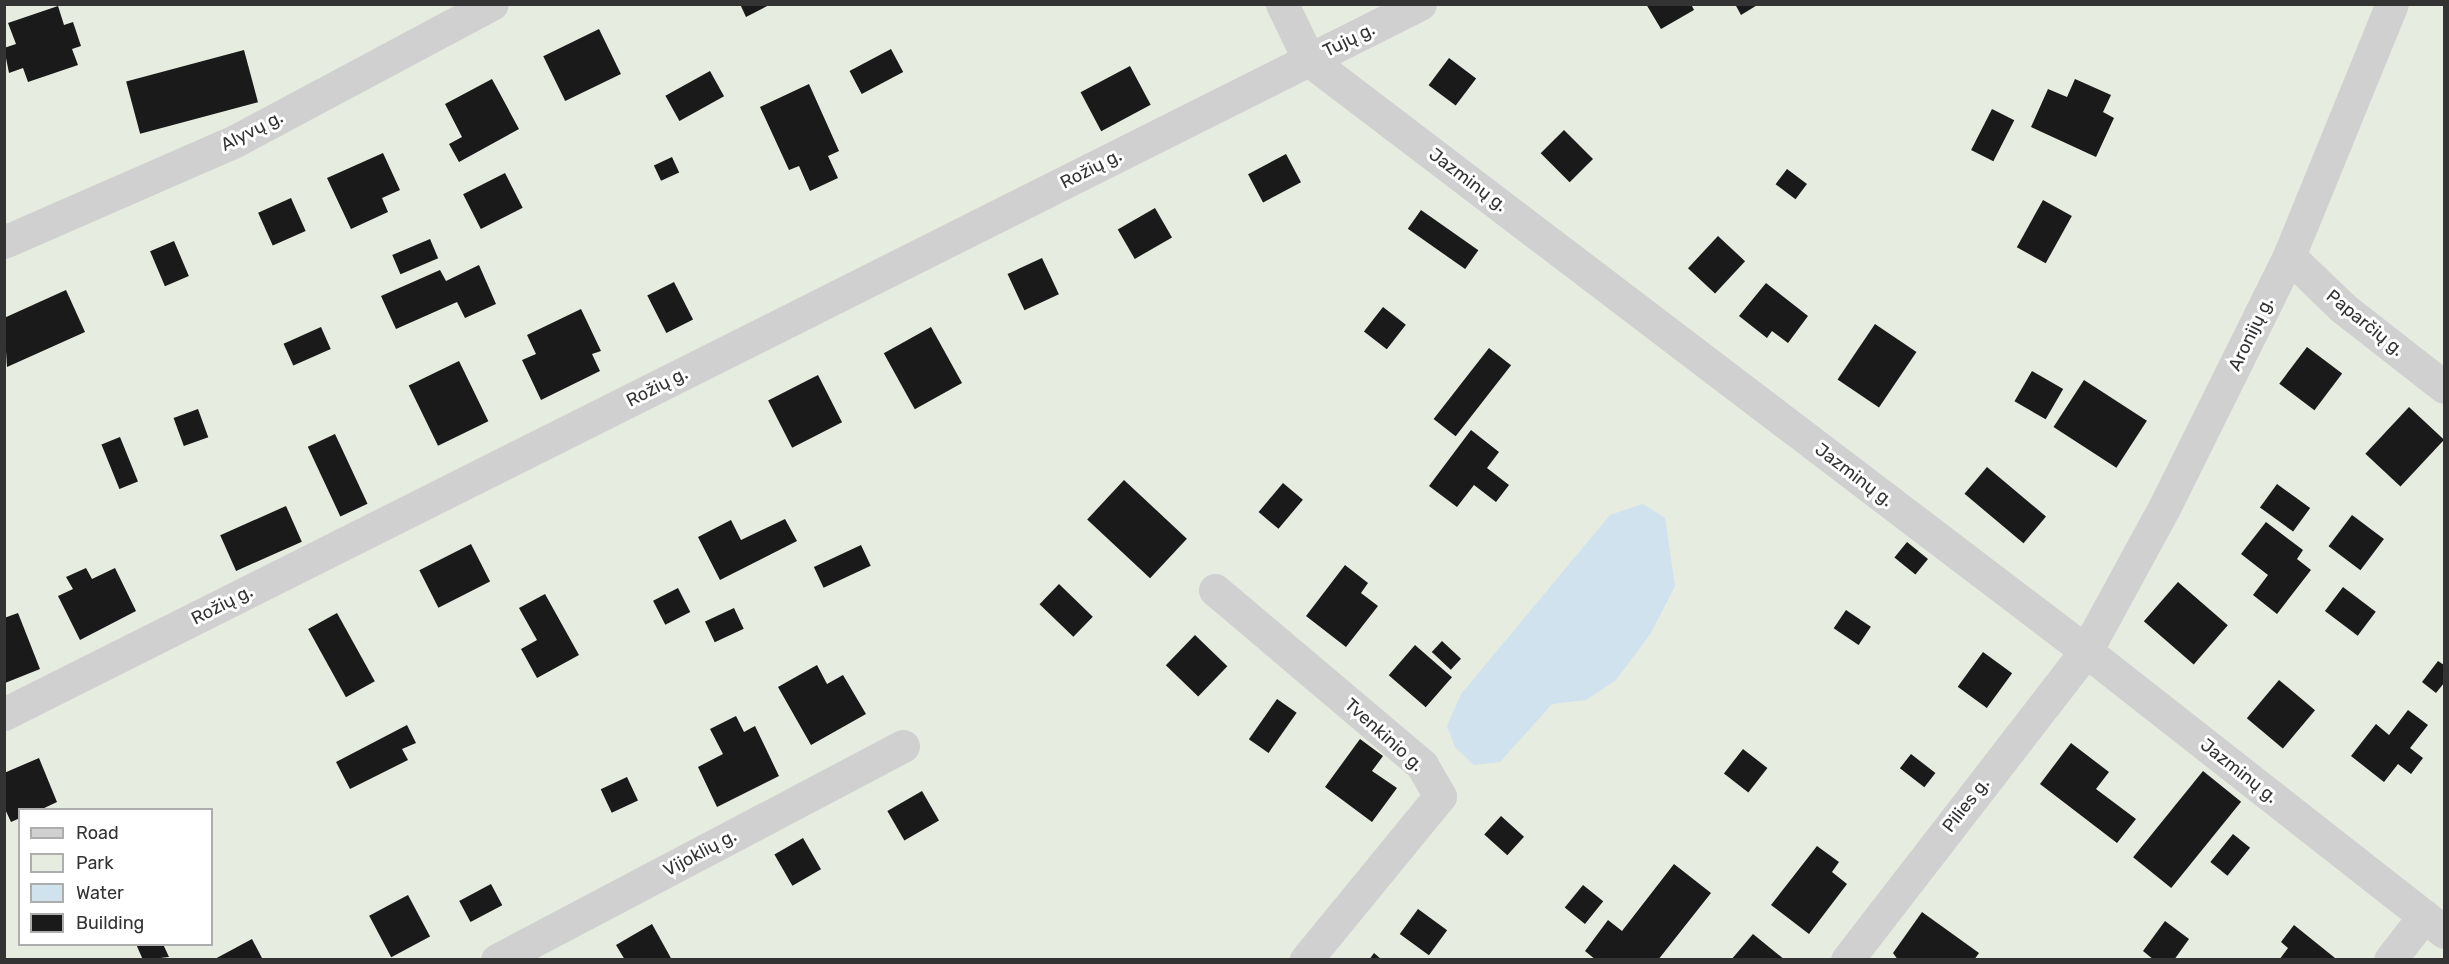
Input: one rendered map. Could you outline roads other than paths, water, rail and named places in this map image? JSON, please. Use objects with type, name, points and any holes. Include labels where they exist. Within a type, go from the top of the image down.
[{"type":"street","name":"Alyvų g.","points":[[4,242],[235,141],[492,4]]},
{"type":"street","name":"Jazminų g.","points":[[1282,4],[1309,60],[2086,651],[2434,924]]},
{"type":"street","name":"Tujų g.","points":[[1309,60],[1420,4]]},
{"type":"street","name":"Aronijų g.","points":[[2086,651],[2164,508],[2289,256],[2392,4]]},
{"type":"street","name":"Rožių g.","points":[[4,714],[1309,60]]},
{"type":"street","name":"Paparčių g.","points":[[2289,256],[2343,308],[2445,387]]},
{"type":"street","name":"Tvenkinio g.","points":[[1215,590],[1422,765],[1440,796],[1306,960]]},
{"type":"street","name":"Pilies g.","points":[[1847,960],[2086,651]]},
{"type":"street","name":"Vijoklių g.","points":[[497,960],[903,746]]},
{"type":"street","points":[[2390,960],[2434,924]]},
{"type":"water","points":[[1643,504],[1665,518],[1675,586],[1651,633],[1616,680],[1586,700],[1552,704],[1500,762],[1474,765],[1455,747],[1447,726],[1461,694],[1610,515]]}]
